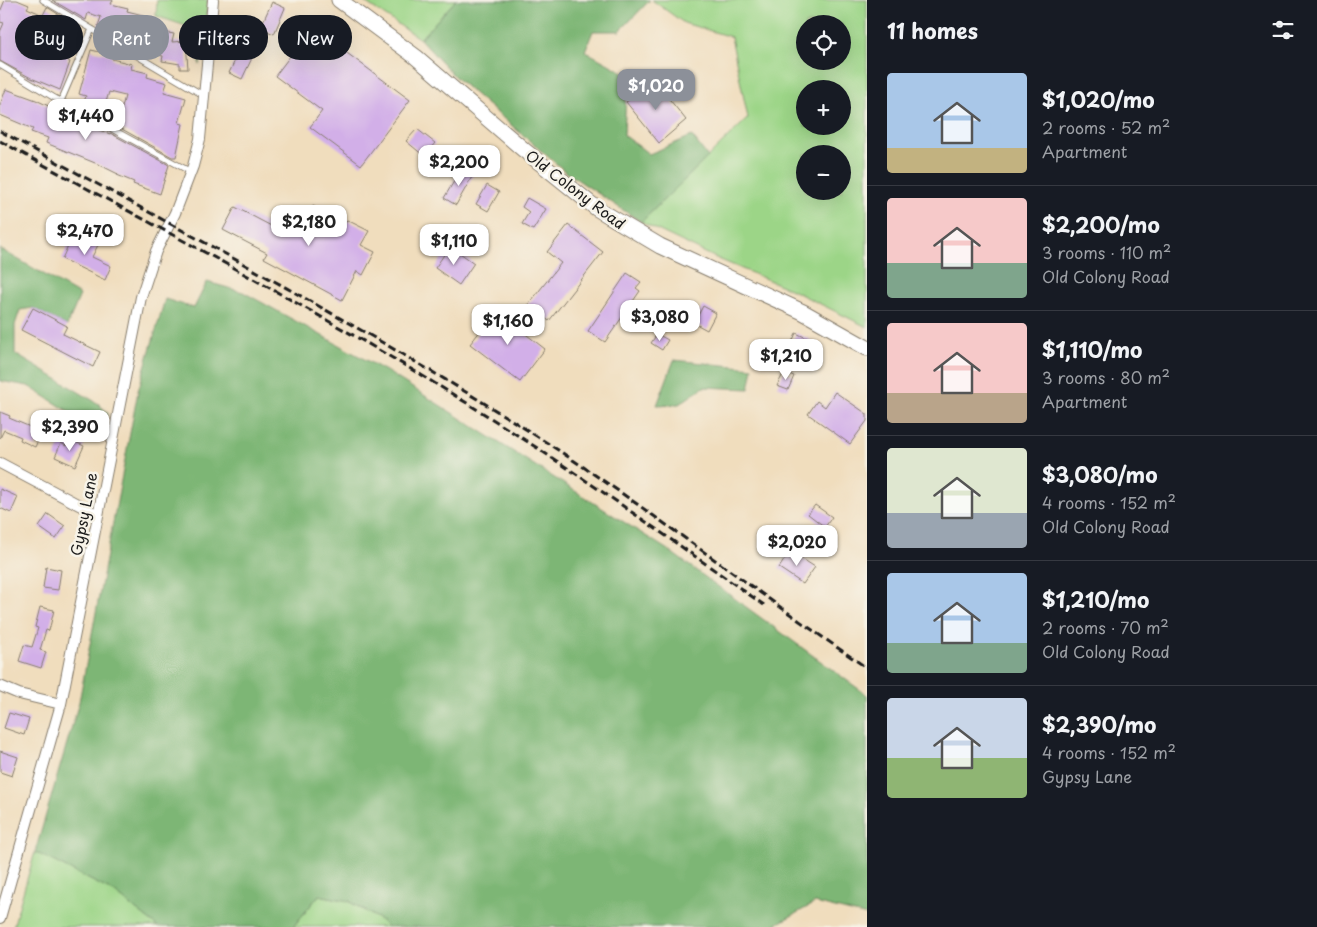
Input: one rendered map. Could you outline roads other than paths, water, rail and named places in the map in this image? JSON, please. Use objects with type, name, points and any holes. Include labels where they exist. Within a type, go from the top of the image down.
[{"type":"main road","name":"Old Colony Road","points":[[339,0],[416,57],[524,150],[596,208],[660,246],[803,312],[867,348]]},
{"type":"street","name":"Gypsy Lane","points":[[0,918],[61,704],[141,298],[156,251],[175,213],[192,172],[200,138],[213,0]]},
{"type":"street","points":[[0,463],[98,515]]},
{"type":"street","points":[[0,686],[19,694],[61,704]]},
{"type":"lane","points":[[43,0],[203,95]]},
{"type":"lane","points":[[61,102],[92,29]]},
{"type":"lane","points":[[0,66],[61,102],[192,172]]},
{"type":"railway","points":[[0,131],[377,339],[500,413],[594,474],[867,668]]},
{"type":"railway","points":[[0,141],[251,278],[437,384],[565,466],[764,605]]}]
